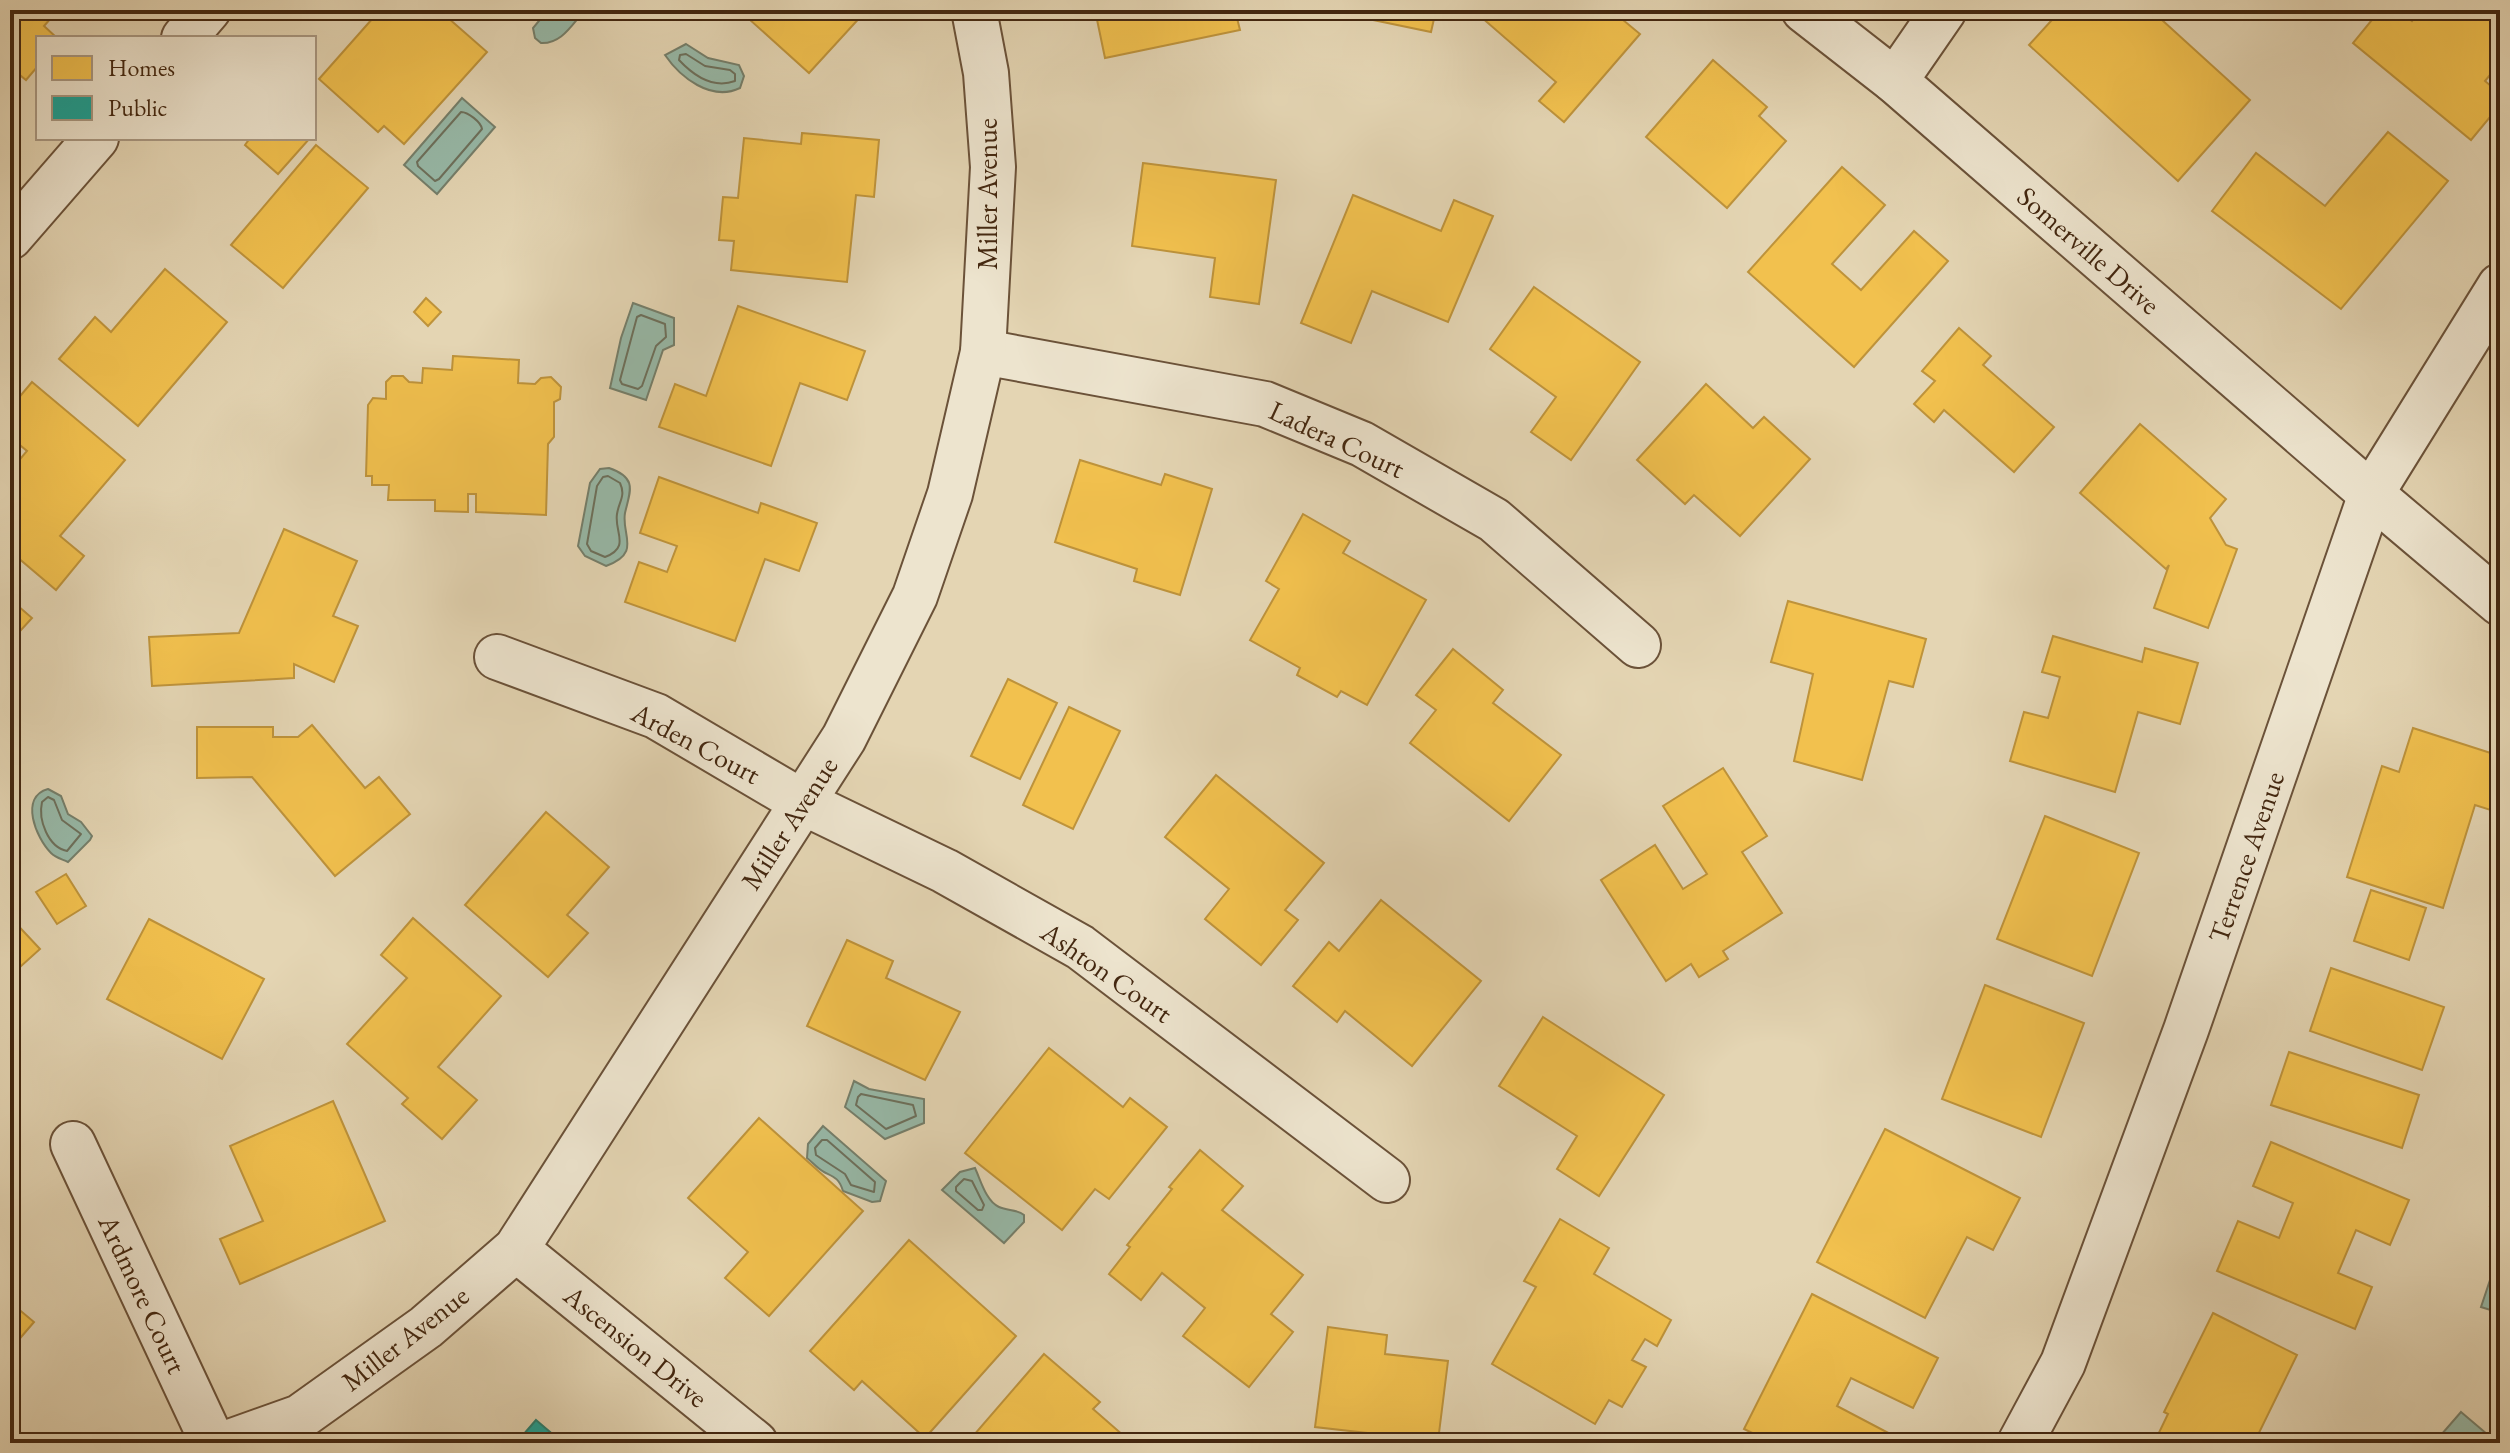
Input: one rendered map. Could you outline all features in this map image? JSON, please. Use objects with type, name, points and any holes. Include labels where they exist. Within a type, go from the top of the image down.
[{"type":"street","points":[[186,36],[208,10]]},
{"type":"street","name":"Miller Avenue","points":[[227,1443],[300,1417],[426,1327],[516,1249],[844,738],[915,596],[950,494],[983,352],[993,167],[986,73],[974,10]]},
{"type":"street","name":"Somerville Drive","points":[[1804,10],[1895,81],[2500,603]]},
{"type":"street","points":[[1895,81],[1944,10]]},
{"type":"street","points":[[10,237],[94,140]]},
{"type":"street","name":"Terrence Avenue","points":[[2020,1443],[2063,1363],[2176,1059],[2371,494],[2500,286]]},
{"type":"street","name":"Ladera Court","points":[[983,352],[1265,404],[1362,444],[1494,520],[1638,645]]},
{"type":"street","name":"Arden Court","points":[[497,657],[656,716],[802,802]]},
{"type":"street","name":"Ashton Court","points":[[802,802],[945,871],[1080,947],[1387,1180]]},
{"type":"street","name":"Ardmore Court","points":[[73,1144],[213,1443]]},
{"type":"street","name":"Ascension Drive","points":[[516,1249],[755,1443]]},
{"type":"water","points":[[548,10],[585,10],[561,37],[541,43],[535,38],[533,28]]},
{"type":"water","points":[[686,44],[708,58],[739,65],[744,76],[740,88],[718,92],[707,90],[688,79],[665,55]]},
{"type":"water","points":[[462,98],[495,127],[437,194],[404,165]]},
{"type":"water","points":[[633,303],[674,318],[674,345],[663,350],[646,400],[610,388],[621,338]]},
{"type":"water","points":[[609,468],[624,476],[630,492],[625,513],[627,549],[617,561],[606,566],[585,556],[578,546],[590,483],[600,469]]},
{"type":"water","points":[[48,789],[61,796],[68,814],[81,822],[92,836],[68,862],[55,856],[45,846],[33,818],[34,800],[39,793]]},
{"type":"water","points":[[854,1081],[869,1089],[924,1099],[924,1123],[885,1139],[845,1107]]},
{"type":"water","points":[[823,1126],[886,1181],[880,1201],[872,1202],[843,1191],[836,1178],[807,1158],[808,1144]]},
{"type":"water","points":[[975,1168],[994,1204],[1024,1215],[1024,1222],[1004,1243],[942,1190],[960,1172]]},
{"type":"water","points":[[2492,1274],[2500,1277],[2500,1313],[2481,1307]]},
{"type":"water","points":[[2461,1412],[2487,1434],[2479,1443],[2434,1443]]},
{"type":"building: Homes","points":[[10,10],[58,10],[44,26],[55,36],[36,36],[36,68],[26,80],[10,67]]},
{"type":"building: Homes","points":[[364,10],[439,10],[487,52],[404,144],[384,126],[378,132],[319,79],[373,18]]},
{"type":"building: Homes","points":[[739,10],[861,10],[864,13],[809,73]]},
{"type":"building: Homes","points":[[1095,10],[1235,10],[1240,30],[1105,58]]},
{"type":"building: Homes","points":[[1325,10],[1436,10],[1431,32]]},
{"type":"building: Homes","points":[[1473,10],[1611,10],[1640,34],[1564,122],[1539,101],[1556,82]]},
{"type":"building: Homes","points":[[2061,10],[2151,10],[2250,100],[2178,181],[2029,45]]},
{"type":"building: Homes","points":[[2380,10],[2398,10],[2412,21],[2421,10],[2500,10],[2500,63],[2485,81],[2500,94],[2500,105],[2471,140],[2353,43]]},
{"type":"building: Homes","points":[[1713,60],[1767,107],[1759,116],[1786,141],[1727,208],[1646,137]]},
{"type":"building: Homes","points":[[2388,132],[2448,181],[2341,309],[2212,211],[2256,153],[2325,206]]},
{"type":"building: Homes","points":[[802,133],[879,140],[874,197],[856,195],[847,282],[731,270],[734,241],[719,240],[723,197],[738,198],[744,138],[801,144]]},
{"type":"building: Homes","points":[[249,140],[308,140],[278,174],[245,145]]},
{"type":"building: Homes","points":[[316,145],[368,188],[283,288],[231,245]]},
{"type":"building: Homes","points":[[1143,163],[1276,180],[1259,304],[1210,297],[1215,258],[1132,246]]},
{"type":"building: Homes","points":[[1842,167],[1885,205],[1832,264],[1861,290],[1914,231],[1948,261],[1854,367],[1748,272]]},
{"type":"building: Homes","points":[[1353,195],[1441,231],[1454,200],[1493,216],[1448,322],[1372,291],[1351,343],[1301,323]]},
{"type":"building: Homes","points":[[165,269],[227,322],[138,426],[59,359],[95,317],[111,332]]},
{"type":"building: Homes","points":[[1534,287],[1640,362],[1571,460],[1531,432],[1556,397],[1490,349]]},
{"type":"building: Homes","points":[[426,298],[441,312],[428,326],[414,312]]},
{"type":"building: Homes","points":[[738,306],[865,351],[847,400],[800,383],[771,466],[659,427],[675,384],[706,396]]},
{"type":"building: Homes","points":[[1959,328],[1991,356],[1983,365],[2054,427],[2014,472],[1944,410],[1934,422],[1914,404],[1935,381],[1922,371]]},
{"type":"building: Homes","points":[[453,356],[519,360],[518,383],[535,384],[541,378],[551,377],[561,387],[560,399],[554,402],[554,437],[548,444],[546,515],[476,512],[476,494],[468,494],[468,512],[435,511],[435,500],[388,500],[389,485],[372,485],[372,476],[366,476],[368,405],[373,398],[386,399],[386,382],[392,376],[403,376],[409,382],[422,383],[423,368],[452,370]]},
{"type":"building: Homes","points":[[32,382],[125,460],[60,536],[84,556],[56,590],[10,551],[10,471],[27,451],[10,437],[10,408]]},
{"type":"building: Homes","points":[[1706,384],[1753,428],[1764,417],[1810,459],[1740,536],[1694,495],[1685,504],[1637,460]]},
{"type":"building: Homes","points":[[2140,424],[2226,499],[2210,518],[2226,545],[2237,549],[2208,628],[2154,608],[2169,565],[2166,569],[2080,493]]},
{"type":"building: Homes","points":[[1080,460],[1161,485],[1165,474],[1212,489],[1180,595],[1134,581],[1137,569],[1055,542]]},
{"type":"building: Homes","points":[[659,477],[758,513],[761,503],[817,523],[799,571],[765,559],[735,641],[625,602],[639,562],[667,572],[677,546],[640,533]]},
{"type":"building: Homes","points":[[1303,514],[1350,541],[1343,553],[1426,600],[1367,705],[1341,691],[1337,697],[1297,675],[1300,668],[1250,640],[1279,589],[1266,581]]},
{"type":"building: Homes","points":[[284,529],[357,561],[333,616],[358,626],[334,682],[294,664],[294,678],[152,686],[149,637],[239,633]]},
{"type":"building: Homes","points":[[10,599],[32,618],[10,642]]},
{"type":"building: Homes","points":[[1788,601],[1926,639],[1913,687],[1889,681],[1862,780],[1794,761],[1813,674],[1771,662]]},
{"type":"building: Homes","points":[[2053,636],[2142,662],[2145,648],[2198,663],[2180,724],[2138,712],[2115,792],[2010,761],[2024,712],[2048,718],[2060,677],[2042,672]]},
{"type":"building: Homes","points":[[1453,649],[1503,690],[1493,703],[1561,755],[1509,821],[1410,743],[1436,710],[1416,695]]},
{"type":"building: Homes","points":[[1008,679],[1057,703],[1020,779],[971,756]]},
{"type":"building: Homes","points":[[1069,707],[1120,731],[1073,829],[1023,805]]},
{"type":"building: Homes","points":[[312,725],[365,788],[379,777],[410,814],[335,876],[252,777],[197,778],[197,727],[273,727],[273,737],[298,737]]},
{"type":"building: Homes","points":[[2413,728],[2500,756],[2500,813],[2475,805],[2443,908],[2347,877],[2382,766],[2399,772]]},
{"type":"building: Homes","points":[[1723,768],[1767,836],[1742,852],[1782,913],[1723,951],[1728,959],[1699,977],[1691,964],[1666,981],[1601,880],[1655,845],[1683,889],[1707,874],[1663,806]]},
{"type":"building: Homes","points":[[1216,775],[1324,863],[1285,910],[1298,920],[1261,965],[1205,919],[1229,889],[1165,837]]},
{"type":"building: Homes","points":[[546,812],[609,867],[567,915],[588,933],[548,977],[465,905]]},
{"type":"building: Homes","points":[[2045,816],[2139,853],[2092,976],[1997,939]]},
{"type":"building: Homes","points":[[66,874],[86,906],[57,924],[36,892]]},
{"type":"building: Homes","points":[[2371,890],[2426,908],[2409,960],[2354,941]]},
{"type":"building: Homes","points":[[1381,900],[1481,981],[1412,1066],[1345,1011],[1337,1022],[1293,986],[1329,942],[1339,951]]},
{"type":"building: Homes","points":[[10,917],[40,949],[10,976]]},
{"type":"building: Homes","points":[[413,918],[501,996],[438,1067],[477,1100],[442,1139],[402,1104],[408,1098],[347,1044],[407,978],[381,955]]},
{"type":"building: Homes","points":[[149,919],[264,979],[222,1059],[107,999]]},
{"type":"building: Homes","points":[[847,940],[893,961],[886,978],[960,1012],[925,1080],[807,1026]]},
{"type":"building: Homes","points":[[2331,968],[2444,1007],[2422,1070],[2310,1031]]},
{"type":"building: Homes","points":[[1985,985],[2084,1023],[2041,1137],[1942,1099]]},
{"type":"building: Homes","points":[[1543,1017],[1664,1095],[1599,1196],[1557,1169],[1577,1136],[1499,1086]]},
{"type":"building: Homes","points":[[1049,1048],[1123,1107],[1130,1098],[1167,1127],[1109,1199],[1095,1189],[1062,1230],[965,1153]]},
{"type":"building: Homes","points":[[2289,1052],[2419,1095],[2402,1148],[2271,1105]]},
{"type":"building: Homes","points":[[333,1101],[385,1221],[240,1284],[220,1239],[263,1221],[230,1146]]},
{"type":"building: Homes","points":[[759,1118],[863,1211],[769,1316],[725,1278],[748,1252],[688,1198]]},
{"type":"building: Homes","points":[[1885,1129],[2020,1198],[1993,1250],[1967,1237],[1925,1318],[1817,1262]]},
{"type":"building: Homes","points":[[2271,1142],[2409,1200],[2390,1245],[2356,1230],[2338,1273],[2372,1287],[2355,1329],[2217,1271],[2238,1221],[2279,1238],[2293,1203],[2253,1186]]},
{"type":"building: Homes","points":[[1200,1150],[1243,1186],[1222,1210],[1303,1275],[1271,1314],[1293,1332],[1249,1387],[1183,1336],[1205,1308],[1162,1273],[1141,1300],[1109,1274],[1130,1247],[1127,1245],[1172,1189],[1169,1187]]},
{"type":"building: Homes","points":[[2500,1175],[2500,1209],[2490,1206]]},
{"type":"building: Homes","points":[[1560,1219],[1609,1248],[1594,1274],[1671,1320],[1657,1346],[1645,1339],[1632,1360],[1646,1367],[1622,1407],[1609,1400],[1595,1424],[1492,1364],[1536,1287],[1524,1281]]},
{"type":"building: Homes","points":[[909,1240],[1016,1336],[925,1438],[862,1381],[854,1390],[810,1351]]},
{"type":"building: Homes","points":[[1812,1294],[1938,1358],[1913,1408],[1851,1378],[1837,1406],[1898,1438],[1896,1443],[1773,1443],[1744,1429]]},
{"type":"building: Homes","points":[[10,1302],[34,1322],[10,1350]]},
{"type":"building: Homes","points":[[2213,1313],[2297,1355],[2254,1443],[2154,1443],[2168,1414],[2164,1412]]},
{"type":"building: Homes","points":[[1328,1327],[1387,1335],[1385,1354],[1448,1361],[1438,1441],[1315,1427]]},
{"type":"building: Homes","points":[[1044,1354],[1100,1402],[1093,1409],[1132,1443],[967,1443]]},
{"type":"building: Public","points":[[536,1420],[563,1443],[516,1443]]}]
